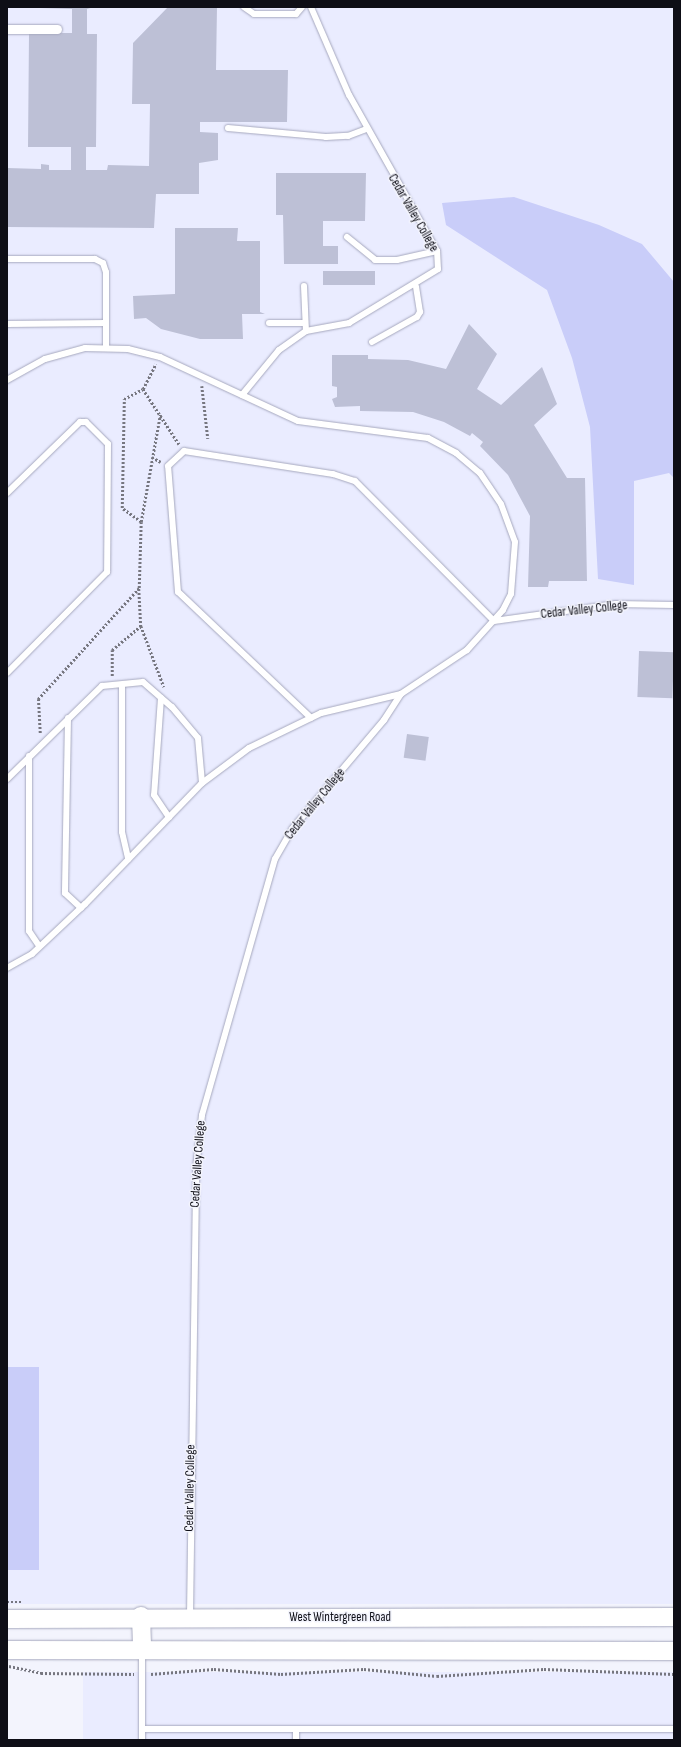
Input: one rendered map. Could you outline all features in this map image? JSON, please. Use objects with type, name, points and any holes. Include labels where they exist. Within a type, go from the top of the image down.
[{"type":"main road","name":"West Wintergreen Road","points":[[7,1619],[141,1616],[674,1617]]},
{"type":"main road","points":[[141,1616],[142,1650]]},
{"type":"main road","points":[[7,1650],[674,1651]]},
{"type":"street","points":[[7,29],[57,29]]},
{"type":"lane","points":[[244,7],[254,14],[296,14],[302,7]]},
{"type":"lane","name":"Cedar Valley College","points":[[242,395],[279,350],[306,331],[350,323],[416,286],[438,269],[437,251],[366,129],[311,7]]},
{"type":"lane","points":[[228,128],[326,137],[348,136],[366,129]]},
{"type":"lane","points":[[347,237],[375,260],[397,260],[437,251]]},
{"type":"lane","points":[[7,259],[95,259],[103,263],[106,272],[106,347]]},
{"type":"lane","points":[[304,286],[306,331]]},
{"type":"lane","points":[[372,342],[418,317],[420,312],[416,286]]},
{"type":"lane","points":[[7,324],[106,323]]},
{"type":"lane","points":[[270,323],[305,323]]},
{"type":"lane","name":"Cedar Valley College","points":[[7,380],[45,359],[106,347],[160,357],[298,421],[428,438],[456,453],[480,473],[501,504],[515,542],[511,594],[494,621],[467,650],[401,694],[311,718],[249,748],[202,783],[81,908],[40,946],[7,968]]},
{"type":"lane","points":[[7,493],[80,422],[86,422],[108,444],[108,572],[7,673]]},
{"type":"lane","points":[[311,718],[178,592],[168,466],[184,451],[333,474],[355,481],[494,621]]},
{"type":"lane","name":"Cedar Valley College","points":[[494,621],[616,604],[674,605]]},
{"type":"lane","points":[[7,779],[102,686],[112,687],[143,682],[172,707],[198,738],[202,783]]},
{"type":"lane","points":[[122,686],[122,832],[128,859]]},
{"type":"lane","name":"Cedar Valley College","points":[[190,1616],[196,1168],[202,1114],[275,859],[292,828],[384,720],[401,694]]},
{"type":"lane","points":[[161,698],[154,795],[169,817]]},
{"type":"lane","points":[[68,718],[65,893],[81,908]]},
{"type":"lane","points":[[29,756],[29,931],[40,946]]},
{"type":"lane","points":[[142,1650],[142,1740]]},
{"type":"lane","points":[[142,1729],[674,1729]]},
{"type":"lane","points":[[296,1729],[296,1740]]},
{"type":"path","points":[[201,375],[208,440]]},
{"type":"path","points":[[143,390],[184,451]]},
{"type":"path","points":[[141,522],[160,415]]},
{"type":"path","points":[[139,588],[141,626],[172,707]]},
{"type":"path","points":[[112,687],[112,650],[141,626]]},
{"type":"path","points":[[7,1666],[41,1673],[168,1675],[214,1669],[282,1674],[364,1669],[437,1676],[544,1670],[674,1674]]},
{"type":"shaded area","points":[[7,7],[674,7],[674,1604],[7,1604]]},
{"type":"shaded area","points":[[514,197],[599,225],[642,244],[674,282],[674,478],[669,473],[634,481],[634,585],[598,579],[590,427],[572,358],[547,290],[446,225],[442,203]]},
{"type":"shaded area","points":[[7,1367],[39,1367],[39,1570],[7,1570]]},
{"type":"shaded area","points":[[83,1672],[674,1672],[674,1740],[83,1740]]},
{"type":"building","points":[[9,7],[94,7],[87,9],[87,34],[97,34],[96,147],[86,147],[86,170],[107,170],[108,165],[149,166],[150,104],[132,104],[133,43],[168,7],[217,7],[216,70],[288,70],[287,122],[200,122],[200,132],[218,133],[218,160],[199,163],[199,194],[156,194],[154,228],[7,227],[7,168],[41,169],[41,164],[49,165],[49,170],[71,170],[71,147],[28,147],[29,33],[72,33],[72,9]]},
{"type":"building","points":[[276,173],[366,173],[365,221],[323,221],[323,246],[338,246],[338,264],[284,264],[283,215],[276,215]]},
{"type":"building","points":[[175,228],[238,228],[237,241],[260,241],[260,312],[265,314],[242,314],[243,339],[200,339],[161,329],[146,318],[134,319],[133,296],[175,294]]},
{"type":"building","points":[[323,271],[375,271],[375,285],[323,285]]},
{"type":"building","points":[[469,324],[497,354],[477,389],[501,405],[542,367],[557,404],[534,425],[567,478],[585,478],[587,581],[549,581],[548,587],[528,587],[530,516],[508,475],[480,446],[483,442],[472,433],[470,436],[444,422],[413,412],[360,411],[360,406],[335,407],[332,399],[337,397],[337,387],[332,386],[332,355],[368,355],[368,359],[408,360],[446,369]]},
{"type":"building","points":[[639,651],[674,652],[672,698],[637,697]]},
{"type":"building","points":[[407,734],[429,737],[425,761],[404,758]]}]
